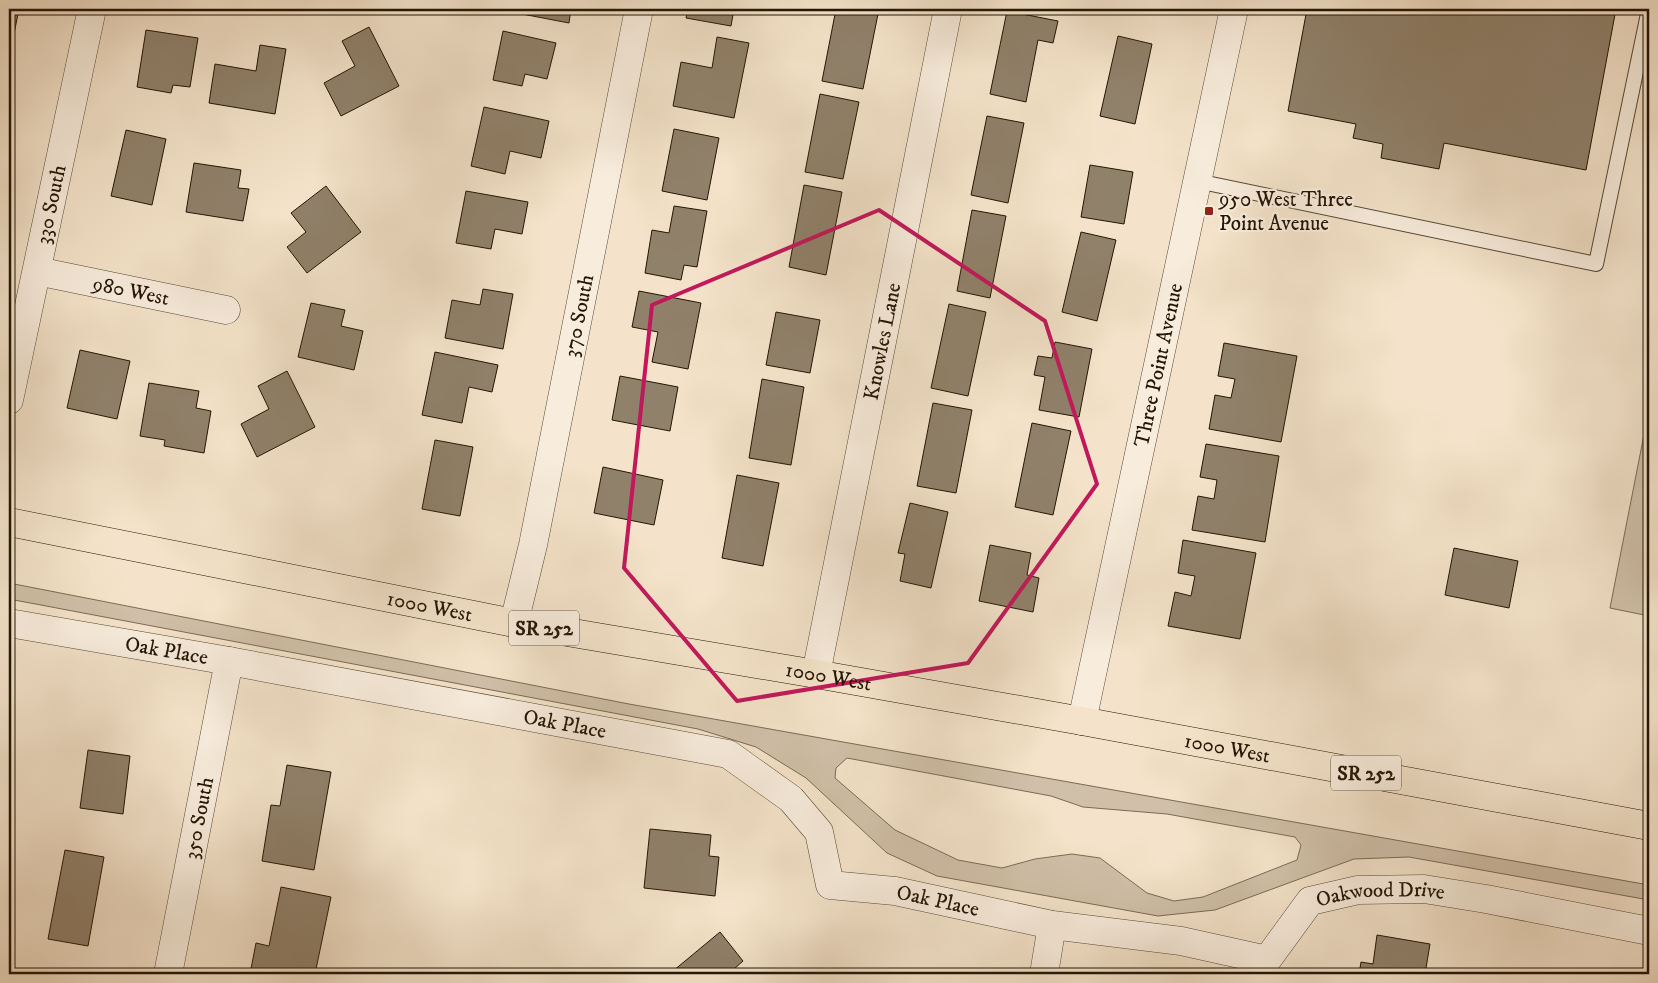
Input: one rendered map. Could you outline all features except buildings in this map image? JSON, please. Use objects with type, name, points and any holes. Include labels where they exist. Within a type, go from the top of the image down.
[{"type":"main road","name":"1000 West","points":[[9,522],[514,623],[1082,721],[1649,826]]},
{"type":"street","name":"330 South","points":[[9,400],[92,9]]},
{"type":"street","name":"370 South","points":[[514,623],[533,545],[638,9]]},
{"type":"street","name":"Knowles Lane","points":[[816,674],[948,9]]},
{"type":"street","name":"Three Point Avenue","points":[[1082,721],[1234,9]]},
{"type":"street","name":"980 West","points":[[36,271],[226,310]]},
{"type":"street","name":"Oak Place","points":[[9,623],[229,661],[728,754],[791,799],[819,832],[830,885],[895,892],[1052,925]]},
{"type":"street","name":"350 South","points":[[168,974],[229,661]]},
{"type":"street","name":"Oakwood Drive","points":[[1052,925],[1181,942],[1267,960],[1310,901],[1358,890],[1424,889],[1486,899],[1649,931]]},
{"type":"street","points":[[1044,974],[1052,925]]},
{"type":"lane","points":[[1197,181],[1596,264],[1649,9]]},
{"type":"highlighted area","points":[[879,210],[1045,321],[1097,484],[968,663],[737,701],[624,568],[652,305]]},
{"type":"shaded area","points":[[1649,409],[1649,616],[1610,608]]},
{"type":"shaded area","points":[[9,583],[629,704],[1649,885],[1649,900],[1409,857],[1354,859],[1215,910],[1158,916],[937,876],[887,853],[806,778],[756,747],[698,729],[9,599]],"holes":[[[847,758],[1051,796],[1083,807],[1167,814],[1295,837],[1301,845],[1297,860],[1203,897],[1174,901],[1147,893],[1100,858],[1072,854],[1035,859],[1002,868],[958,860],[895,830],[835,778],[836,768]]]},
{"type":"place","name":"950 West Three Point Avenue","points":[[1209,211]]}]
